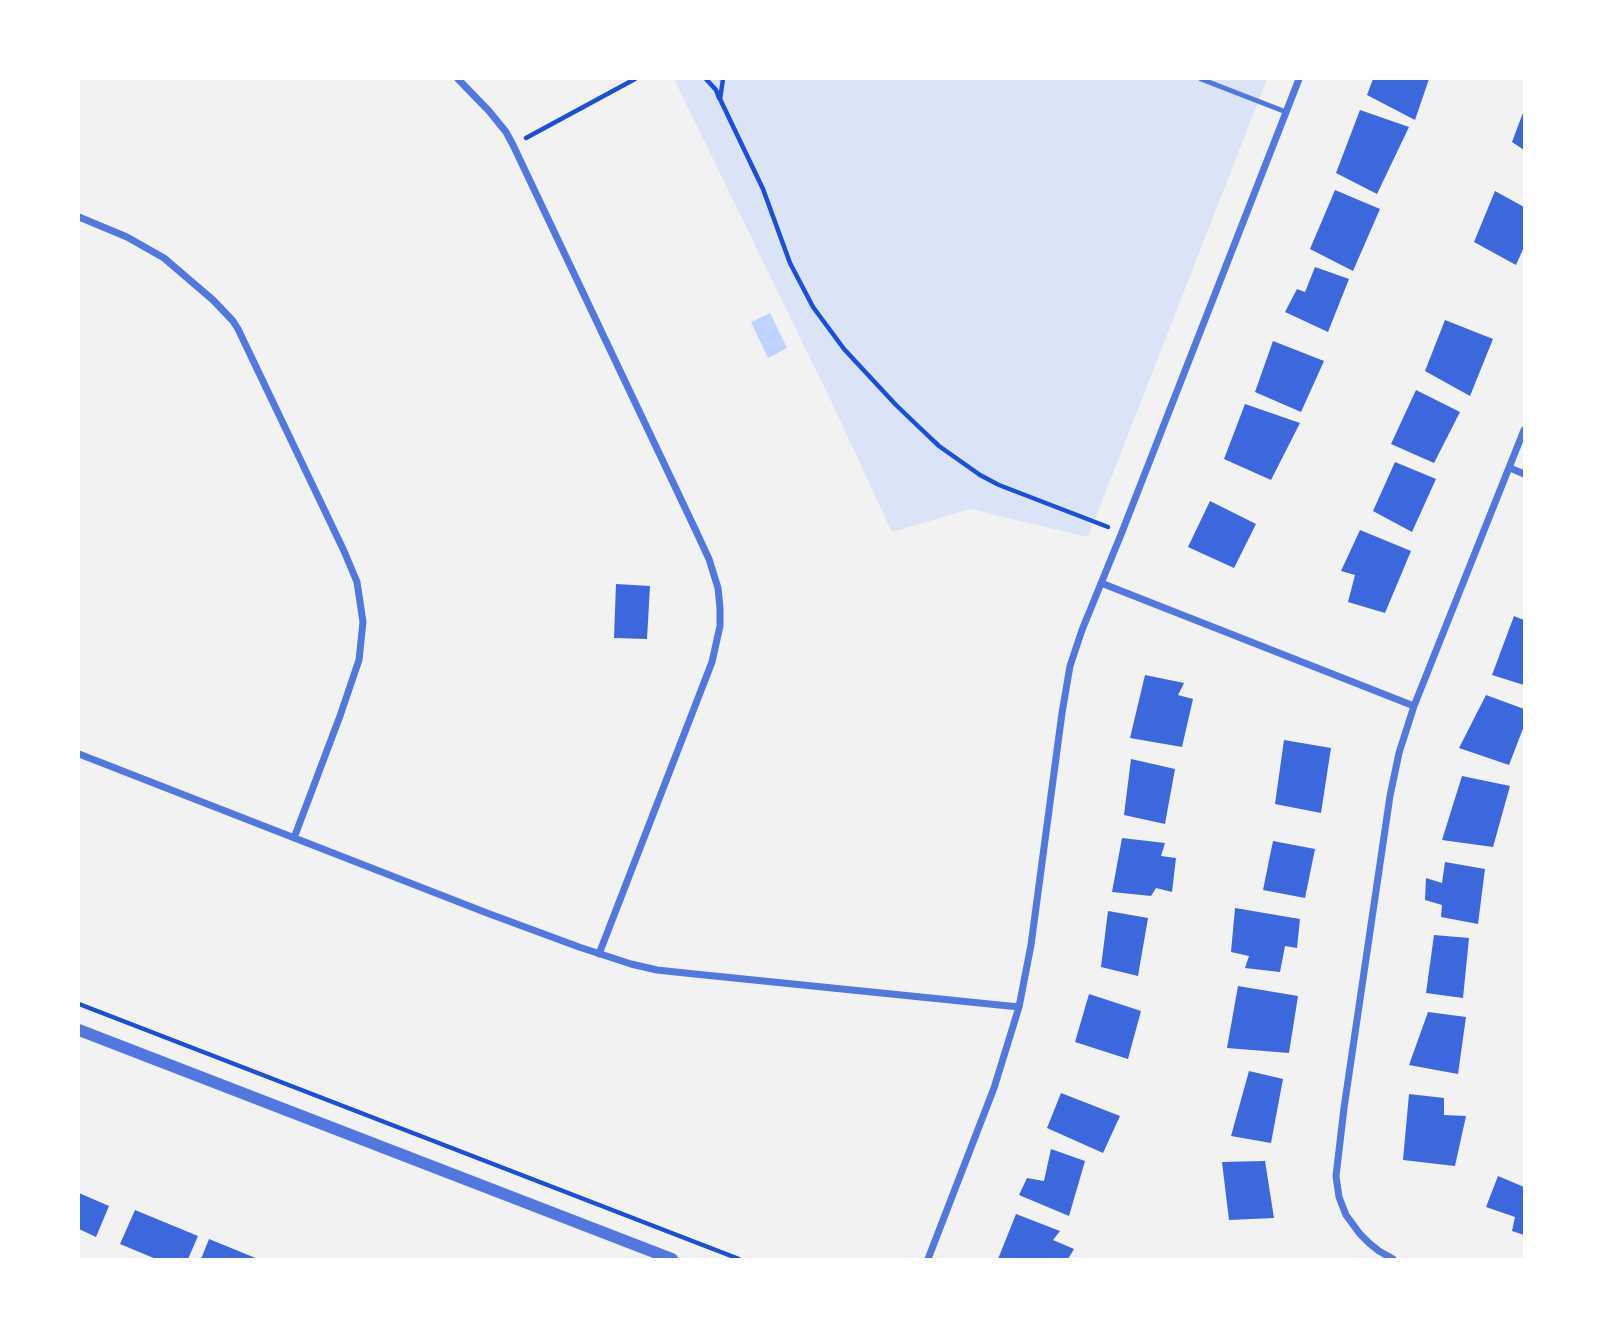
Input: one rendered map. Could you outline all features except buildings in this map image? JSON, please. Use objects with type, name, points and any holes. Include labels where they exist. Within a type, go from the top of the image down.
[{"type":"street","points":[[458,79],[489,111],[513,145],[716,578],[720,626],[712,662],[599,954]]},
{"type":"street","points":[[928,1259],[994,1088],[1019,1007],[1031,945],[1070,666],[1299,79]]},
{"type":"street","points":[[79,218],[127,237],[164,258],[205,292],[233,321],[357,582],[363,622],[359,660],[293,838]]},
{"type":"street","points":[[1393,1259],[1369,1243],[1346,1215],[1339,1197],[1336,1176],[1391,796],[1399,753],[1415,706],[1524,430]]},
{"type":"street","points":[[1510,468],[1524,474]]},
{"type":"street","points":[[1101,583],[1415,706]]},
{"type":"street","points":[[79,754],[487,913],[599,954],[644,967],[1019,1007]]},
{"type":"street","points":[[79,1030],[672,1259]]},
{"type":"lane","points":[[1201,79],[1286,112]]},
{"type":"path","points":[[513,145],[635,79]]},
{"type":"path","points":[[706,79],[716,90],[763,189],[790,263],[807,297],[844,349],[888,397],[939,446],[980,475],[1018,493],[1122,532]]},
{"type":"path","points":[[720,99],[723,79]]},
{"type":"path","points":[[79,1004],[739,1259]]},
{"type":"shaded area","points":[[674,79],[1267,79],[1088,537],[970,509],[892,532]]},
{"type":"water","points":[[770,313],[787,348],[768,358],[751,322]]}]
